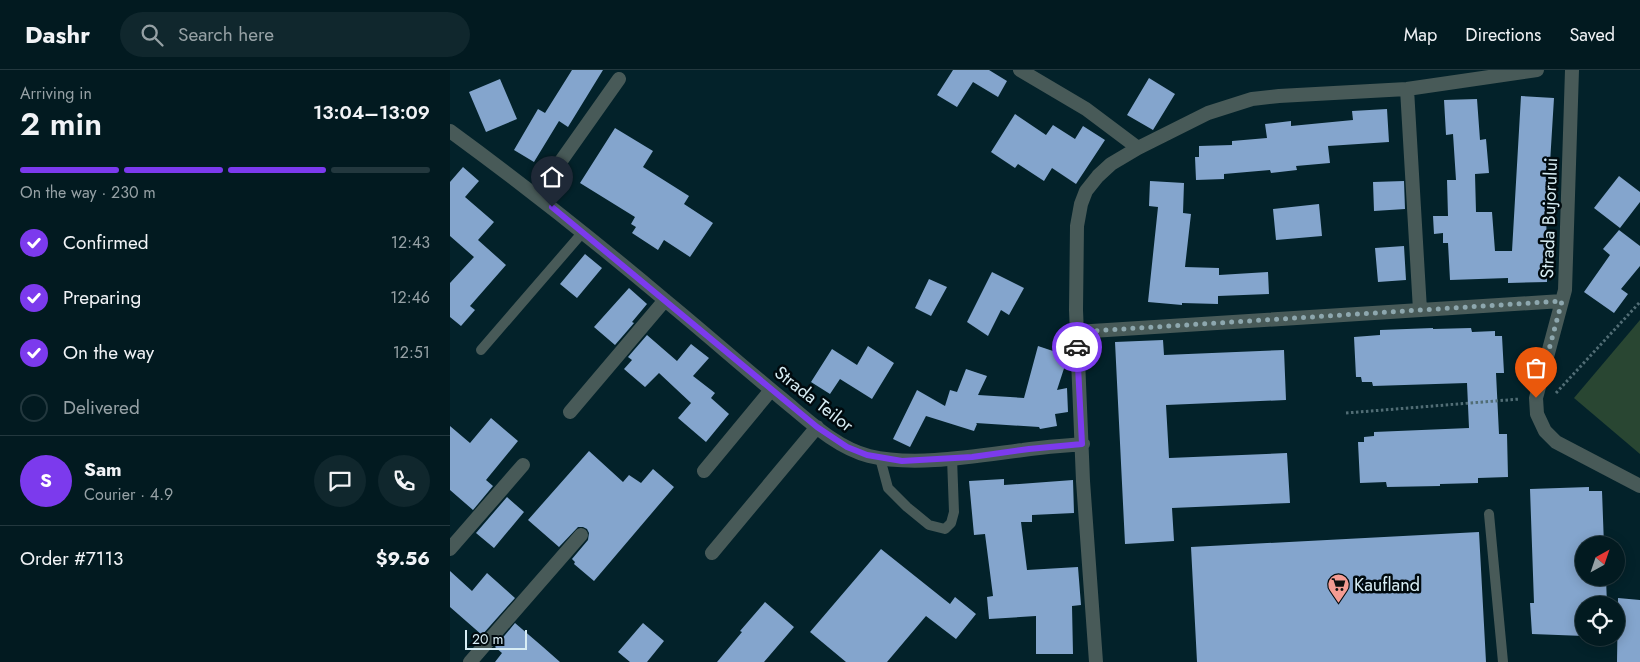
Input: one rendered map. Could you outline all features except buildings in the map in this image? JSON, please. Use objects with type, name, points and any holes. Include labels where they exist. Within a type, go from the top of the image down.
[{"type":"street","points":[[1020,70],[1035,74],[1138,148]]},
{"type":"street","points":[[1096,662],[1083,481],[1076,332],[1077,226],[1080,204],[1086,191],[1111,164],[1138,148],[1208,113],[1252,100],[1279,96],[1407,89],[1536,70]]},
{"type":"street","name":"Strada Bujorului","points":[[1572,70],[1564,290],[1536,398],[1537,414],[1545,432],[1556,442],[1640,486]]},
{"type":"street","points":[[537,195],[619,78]]},
{"type":"street","points":[[1407,89],[1420,310]]},
{"type":"street","name":"Strada Teilor","points":[[450,131],[537,195],[771,390],[817,427],[847,447],[880,458],[902,461],[952,458],[1082,444]]},
{"type":"street","points":[[570,412],[665,300]]},
{"type":"street","points":[[1076,332],[1562,301]]},
{"type":"street","points":[[704,471],[771,390]]},
{"type":"street","points":[[712,553],[817,427]]},
{"type":"street","points":[[450,550],[523,465]]},
{"type":"street","points":[[470,662],[581,535]]},
{"type":"lane","points":[[481,350],[583,232]]},
{"type":"lane","points":[[880,458],[888,488],[929,525],[945,529],[951,523],[954,512],[952,458]]},
{"type":"lane","points":[[1489,514],[1503,662]]},
{"type":"path","points":[[1537,414],[1640,302]]},
{"type":"path","points":[[1346,413],[1536,398]]},
{"type":"green space","points":[[1640,320],[1640,454],[1574,398]]},
{"type":"way so far","points":[[1077,347],[1076,332],[1562,301],[1536,398]]},
{"type":"place","name":"Kaufland","points":[[1338,604]]},
{"type":"route","points":[[552,207],[817,427],[834,440],[867,455],[902,461],[972,457],[1082,444],[1077,347]]}]
